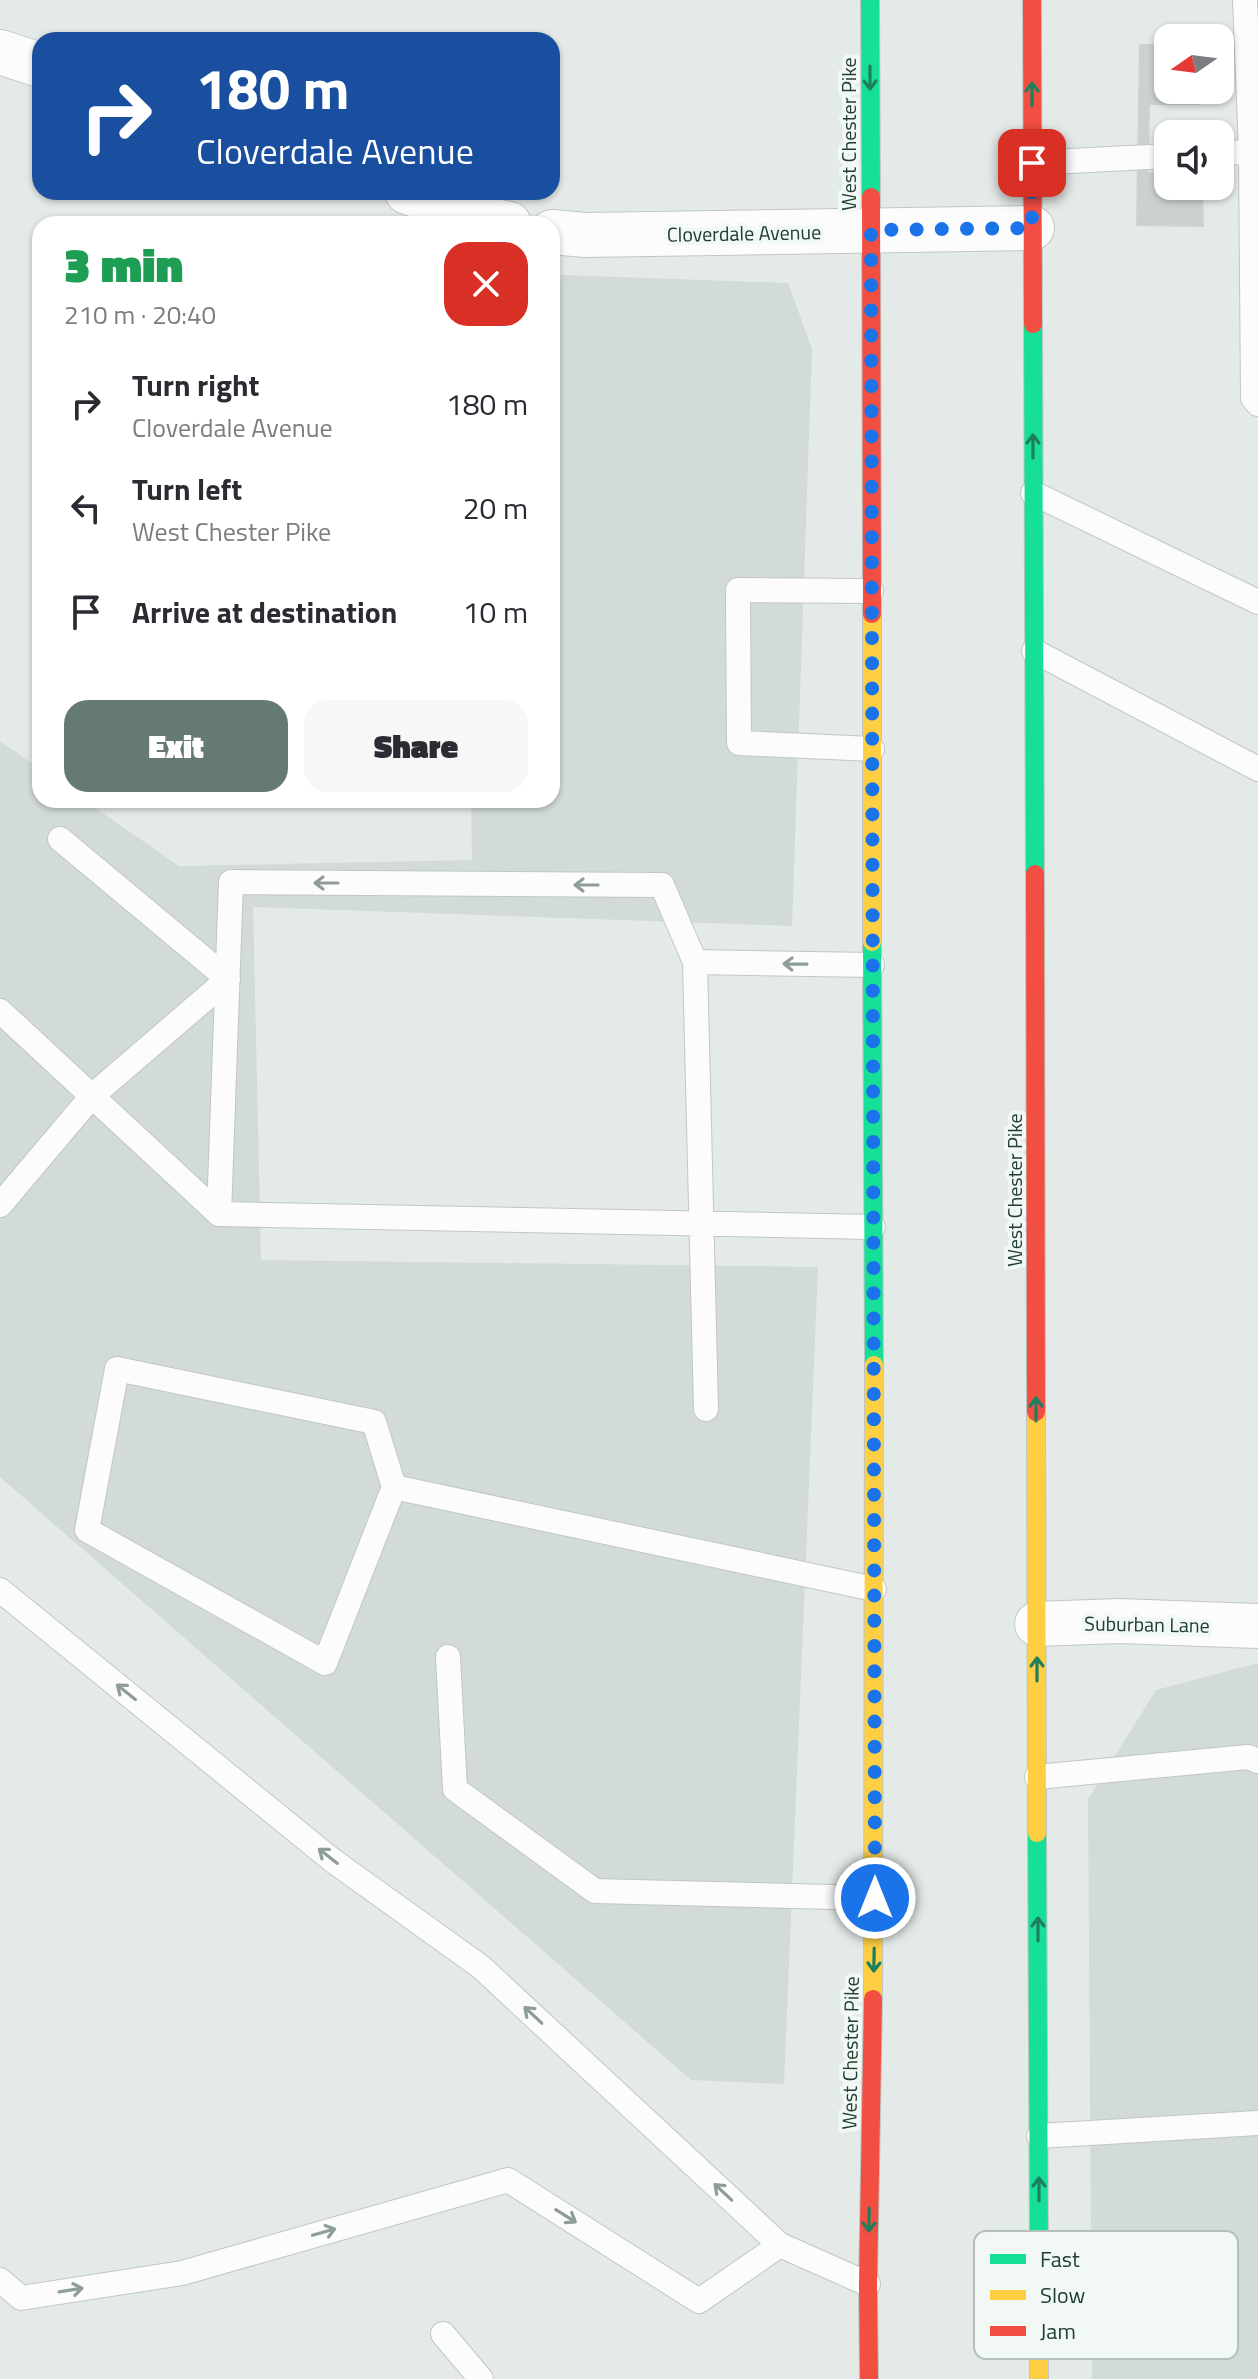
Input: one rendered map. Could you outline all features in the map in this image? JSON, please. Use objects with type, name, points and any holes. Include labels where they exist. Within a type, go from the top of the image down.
[{"type":"main road","name":"West Chester Pike","points":[[869,2379],[875,1898],[870,0]]},
{"type":"main road","name":"West Chester Pike","points":[[1032,0],[1039,2231]]},
{"type":"street","points":[[0,52],[32,62]]},
{"type":"street","points":[[432,200],[484,216]]},
{"type":"street","name":"Cloverdale Avenue","points":[[560,233],[585,235],[1032,228]]},
{"type":"street","name":"Suburban Lane","points":[[1037,1624],[1119,1621],[1258,1626]]},
{"type":"lane","points":[[1245,0],[1251,152],[1253,398],[1258,404]]},
{"type":"lane","points":[[1234,153],[1251,152]]},
{"type":"lane","points":[[1032,163],[1154,157]]},
{"type":"lane","points":[[1033,493],[1258,602]]},
{"type":"lane","points":[[871,591],[738,590],[738,727],[739,743],[872,749]]},
{"type":"lane","points":[[1034,651],[1258,769]]},
{"type":"lane","points":[[60,839],[228,979]]},
{"type":"lane","points":[[219,1214],[231,882],[662,885],[695,962],[706,1409]]},
{"type":"lane","points":[[695,962],[872,965]]},
{"type":"lane","points":[[0,1205],[92,1096],[228,979]]},
{"type":"lane","points":[[0,1011],[219,1214],[873,1227]]},
{"type":"lane","points":[[117,1369],[374,1422],[394,1487],[325,1663],[87,1530],[117,1369]]},
{"type":"lane","points":[[394,1487],[874,1589]]},
{"type":"lane","points":[[0,1590],[332,1860],[481,1967],[780,2245],[868,2284]]},
{"type":"lane","points":[[448,1657],[455,1789],[595,1891],[875,1898]]},
{"type":"lane","points":[[1037,1777],[1248,1757],[1258,1761]]},
{"type":"lane","points":[[1039,2136],[1258,2123]]},
{"type":"lane","points":[[0,2280],[21,2298],[182,2273],[508,2180],[699,2301],[780,2245]]},
{"type":"lane","points":[[443,2334],[481,2379]]},
{"type":"shaded area","points":[[561,275],[788,283],[812,349],[792,926],[253,907],[261,1260],[818,1267],[784,2084],[691,2080],[0,1477],[0,741],[32,763],[32,808],[96,808],[179,866],[472,860],[471,808],[560,808]]},
{"type":"shaded area","points":[[1258,1663],[1258,2379],[1092,2379],[1092,2359],[1238,2359],[1238,2231],[1091,2231],[1088,1799],[1156,1690]]},
{"type":"building","points":[[1140,45],[1154,45],[1154,104],[1149,104],[1148,173],[1154,173],[1154,200],[1202,200],[1203,226],[1137,225]]},
{"type":"traffic: fast","points":[[870,0],[871,197]]},
{"type":"traffic: fast","points":[[1033,324],[1035,874]]},
{"type":"traffic: fast","points":[[872,942],[874,1365]]},
{"type":"traffic: fast","points":[[1037,1833],[1039,2231]]},
{"type":"traffic: slow","points":[[872,614],[872,942]]},
{"type":"traffic: slow","points":[[873,1999],[874,1365]]},
{"type":"traffic: slow","points":[[1036,1412],[1037,1833]]},
{"type":"traffic: slow","points":[[1039,2359],[1039,2379]]},
{"type":"traffic: jam","points":[[1032,0],[1033,324]]},
{"type":"traffic: jam","points":[[871,197],[872,614]]},
{"type":"traffic: jam","points":[[1035,874],[1036,1412]]},
{"type":"traffic: jam","points":[[869,2379],[873,1999]]},
{"type":"route","points":[[875,1898],[871,230],[1032,228],[1032,163]]}]
